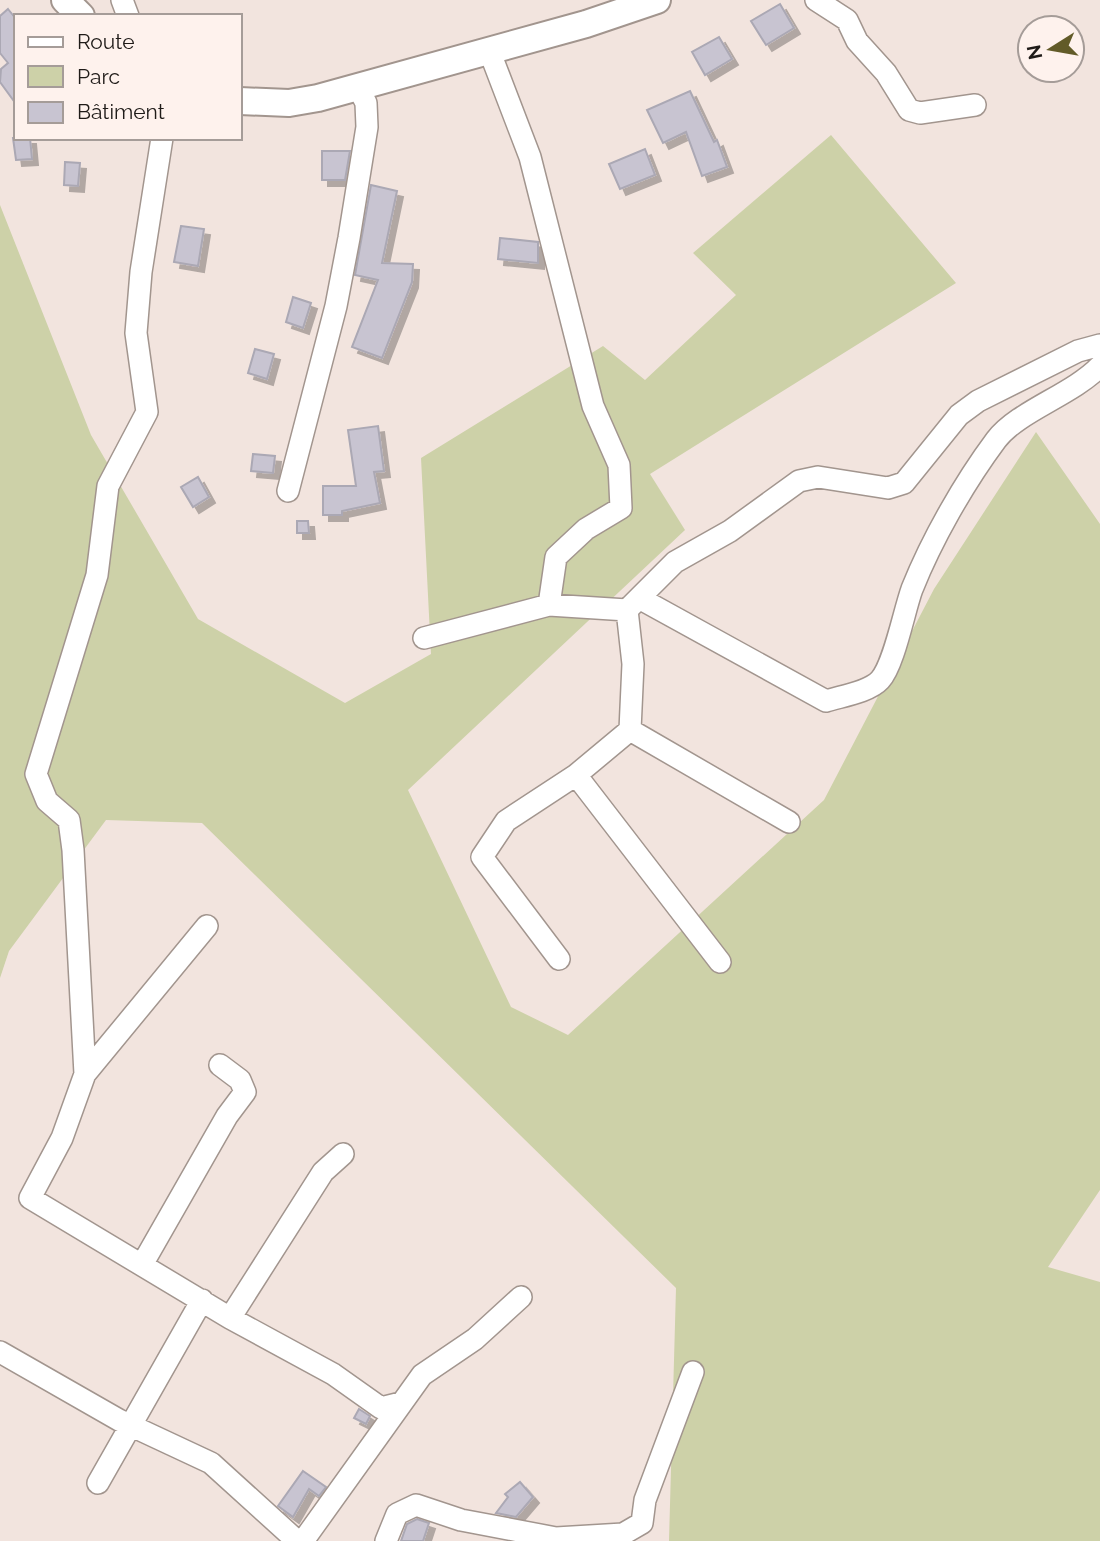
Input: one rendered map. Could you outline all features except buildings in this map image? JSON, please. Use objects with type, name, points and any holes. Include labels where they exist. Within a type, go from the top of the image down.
[{"type":"main road","points":[[65,0],[79,14]]},
{"type":"main road","points":[[242,101],[289,103],[358,87],[653,1]]},
{"type":"street","points":[[816,0],[847,20],[857,41],[887,73],[909,110],[920,113],[975,106]]},
{"type":"street","points":[[489,50],[530,157],[593,406],[619,465],[621,508],[586,529],[556,557],[549,605]]},
{"type":"street","points":[[288,491],[336,306],[349,238],[367,127],[366,103],[358,87]]},
{"type":"street","points":[[85,1074],[74,850],[69,820],[47,801],[36,774],[97,575],[108,486],[147,412],[136,333],[141,272],[162,140]]},
{"type":"street","points":[[559,959],[504,890],[482,857],[506,821],[576,775],[630,730],[633,604],[675,562],[730,531],[799,481],[818,477],[888,488],[904,483],[959,415],[978,401],[1078,351],[1100,345]]},
{"type":"street","points":[[424,638],[549,605],[633,604],[826,701],[869,687],[885,673],[912,588],[963,490],[998,438],[1009,427],[1086,380],[1100,366]]},
{"type":"street","points":[[630,730],[789,822]]},
{"type":"street","points":[[576,775],[720,962]]},
{"type":"street","points":[[207,926],[85,1074],[62,1138],[30,1198],[143,1263],[230,1318],[332,1374],[381,1408],[401,1403]]},
{"type":"street","points":[[143,1263],[227,1116],[245,1092],[240,1080],[220,1065]]},
{"type":"street","points":[[230,1318],[323,1172],[344,1154]]},
{"type":"street","points":[[303,1541],[422,1375],[475,1339],[521,1297]]},
{"type":"street","points":[[98,1483],[202,1300]]},
{"type":"street","points":[[0,1352],[129,1425],[211,1463],[297,1541]]},
{"type":"street","points":[[386,1541],[397,1514],[415,1505],[461,1520],[556,1538],[623,1534],[642,1523],[645,1500],[693,1372]]},
{"type":"green space","points":[[831,135],[956,283],[650,474],[685,530],[408,790],[511,1007],[568,1035],[824,800],[934,589],[1036,432],[1100,524],[1100,1190],[1048,1267],[1100,1282],[1100,1541],[669,1541],[676,1288],[202,823],[106,820],[9,951],[0,978],[0,205],[91,435],[198,619],[345,703],[431,654],[421,458],[603,346],[645,380],[736,295],[693,253]]}]
